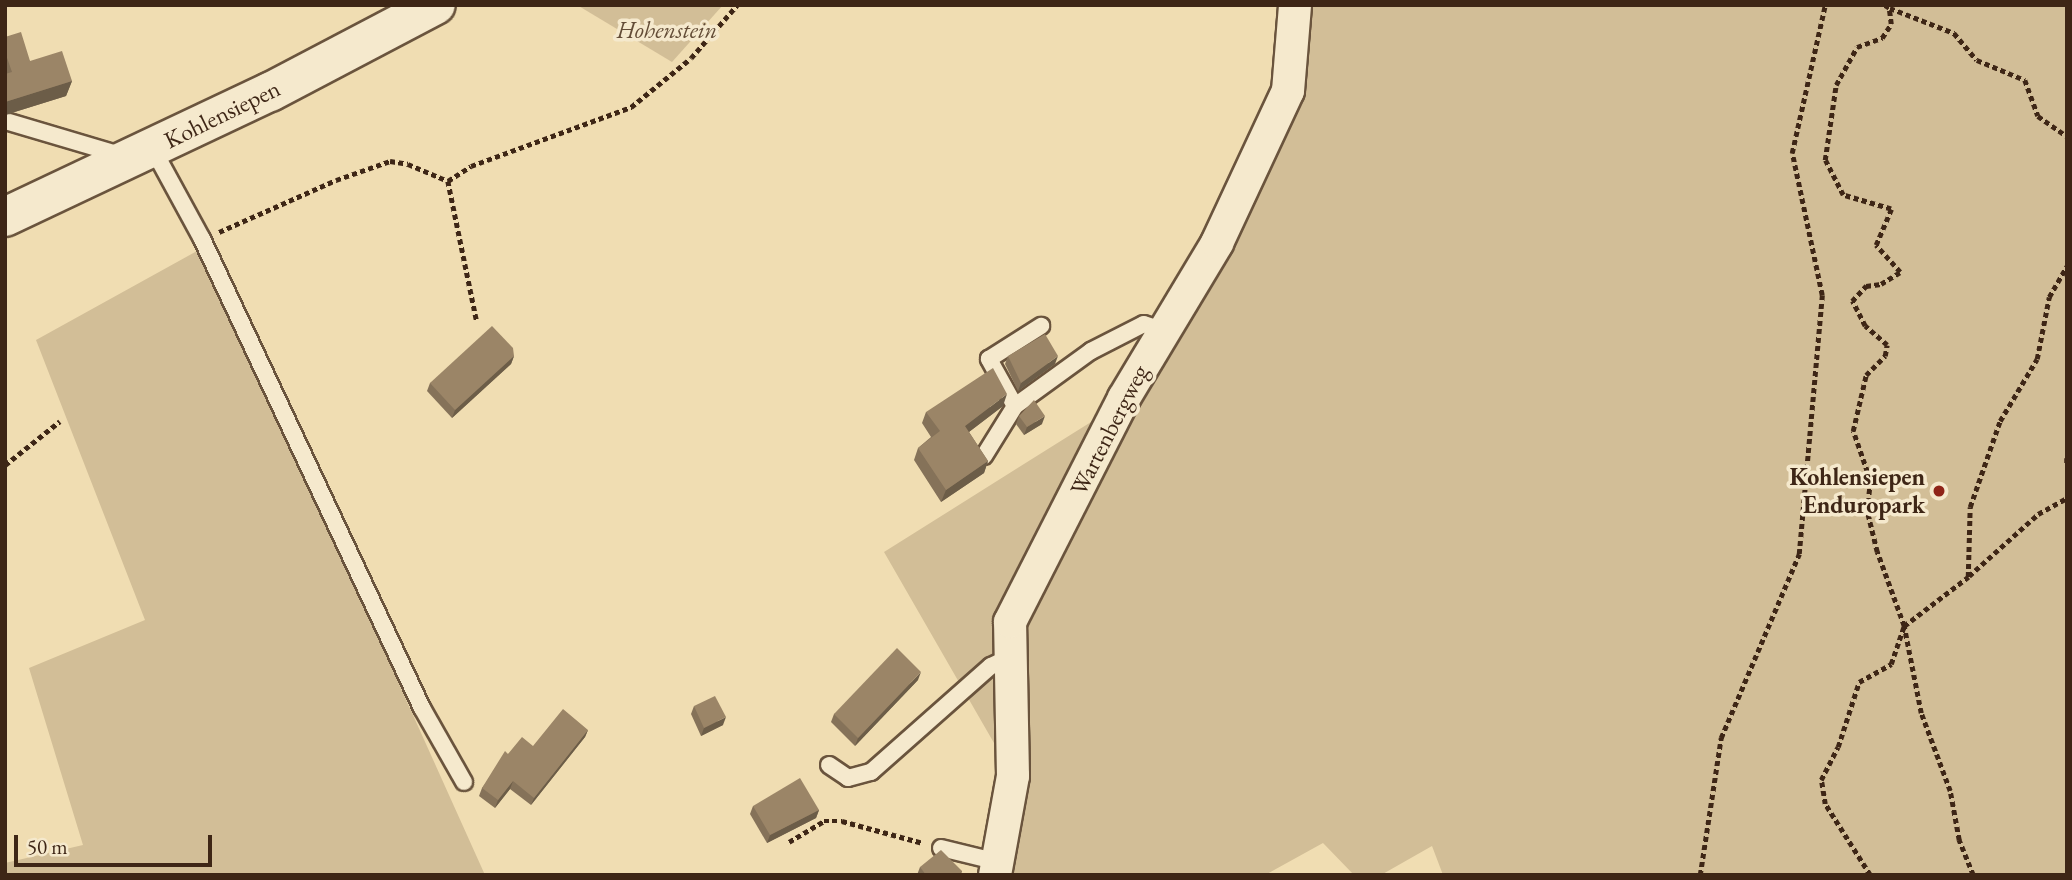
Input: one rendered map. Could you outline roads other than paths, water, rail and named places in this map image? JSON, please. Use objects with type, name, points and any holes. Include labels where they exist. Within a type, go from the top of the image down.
[{"type":"street","name":"Kohlensiepen","points":[[5,217],[143,153],[436,5]]},
{"type":"street","name":"Wartenbergweg","points":[[996,868],[1013,776],[1010,622],[1161,330],[1217,243],[1288,91],[1295,5]]},
{"type":"lane","points":[[9,122],[143,153],[202,239],[422,708],[464,782]]},
{"type":"lane","points":[[984,456],[1015,406],[1091,351],[1144,324],[1161,330]]},
{"type":"lane","points":[[1015,406],[989,359],[1041,326]]},
{"type":"lane","points":[[829,765],[848,778],[871,772],[991,666],[1010,657]]},
{"type":"lane","points":[[941,848],[996,868]]},
{"type":"place","name":"Kohlensiepen Enduropark","points":[[1939,491]]},
{"type":"park label","name":"Hohenstein","points":[[667,30]]}]
